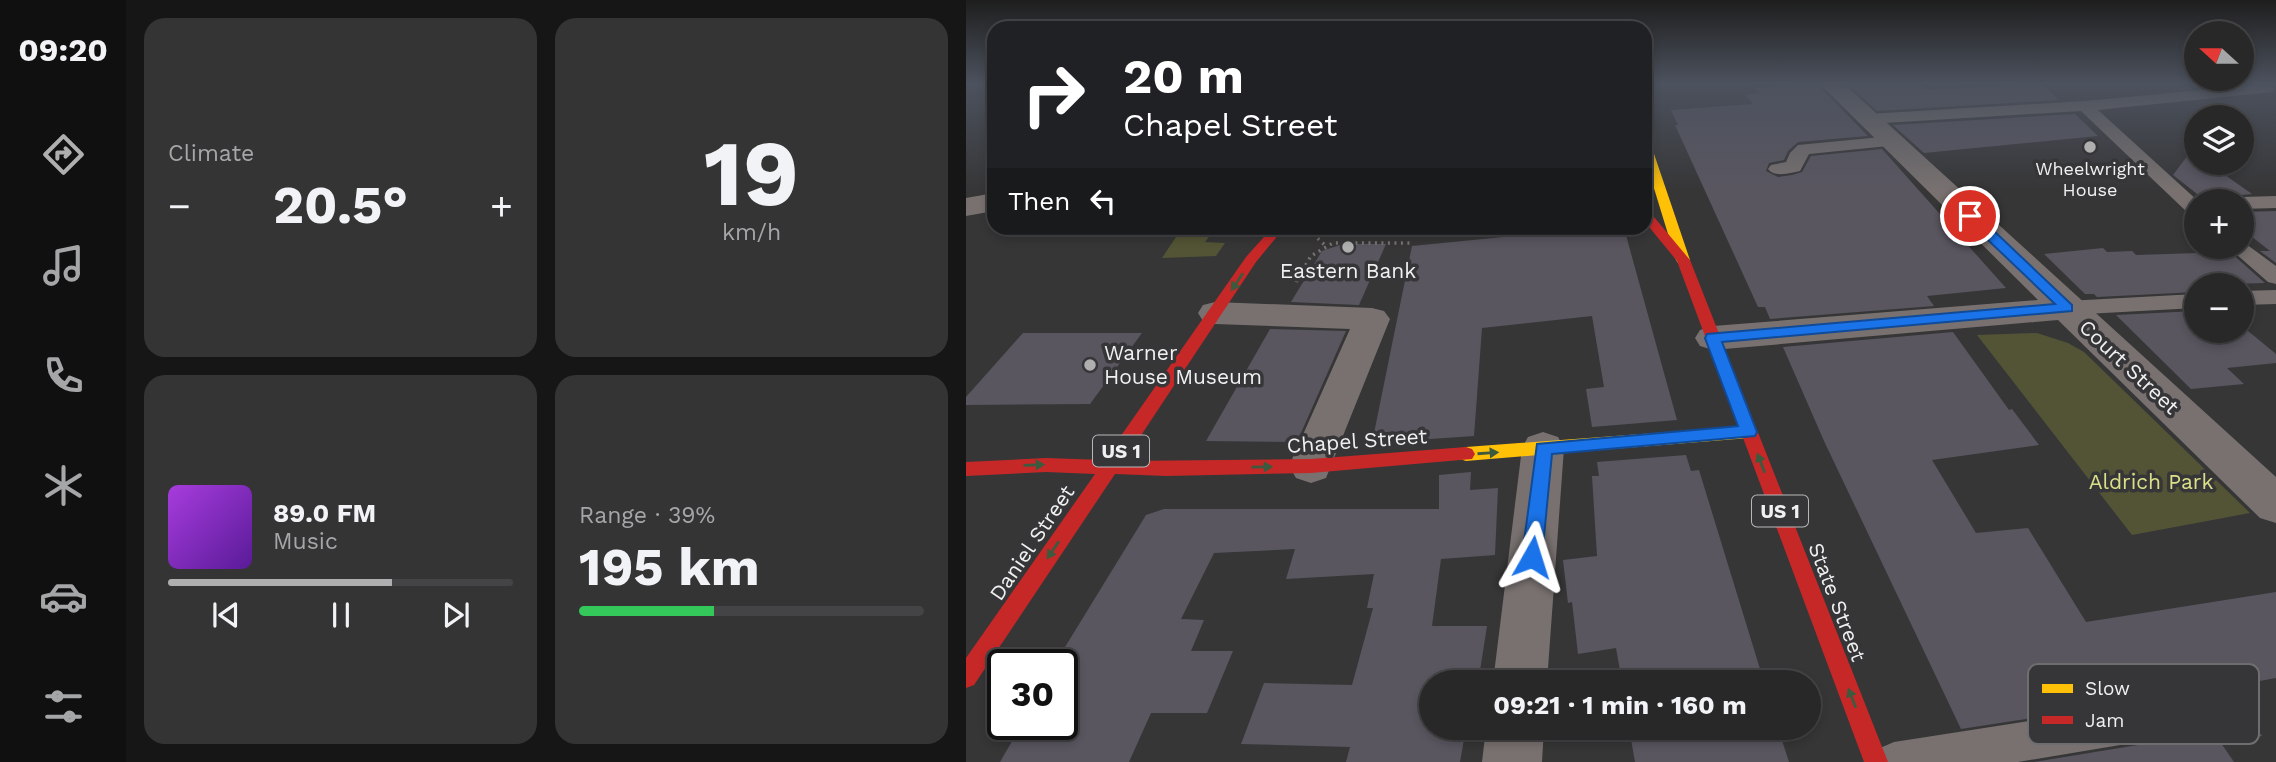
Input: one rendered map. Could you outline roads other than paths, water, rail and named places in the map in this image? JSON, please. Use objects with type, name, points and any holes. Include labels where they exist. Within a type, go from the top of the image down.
[{"type":"main road","name":"State Street","points":[[1652,164],[1683,260],[1876,762]]},
{"type":"main road","name":"US 1","points":[[1652,222],[1683,260]]},
{"type":"main road","name":"Daniel Street","points":[[966,677],[1215,313],[1272,235]]},
{"type":"main road","name":"Chapel Street","points":[[966,469],[1046,465],[1311,467],[1749,432]]},
{"type":"street","name":"Court Street","points":[[1868,119],[2276,505]]},
{"type":"street","points":[[966,207],[987,203]]},
{"type":"street","points":[[1713,338],[2067,308]]},
{"type":"street","points":[[1215,313],[1372,319],[1311,467]]},
{"type":"street","points":[[1521,670],[1544,448]]},
{"type":"street","points":[[1512,762],[1514,740]]},
{"type":"lane","points":[[1777,169],[1794,167],[1796,157],[1804,149],[1880,130],[1978,119]]},
{"type":"lane","points":[[2099,119],[2184,197]]},
{"type":"lane","points":[[2254,203],[2276,202]]},
{"type":"lane","points":[[2254,259],[2276,277]]},
{"type":"lane","points":[[2254,298],[2276,297]]},
{"type":"lane","points":[[2067,308],[2184,302]]},
{"type":"lane","points":[[1894,762],[2028,741]]},
{"type":"place","name":"Wheelwright House","points":[[2090,147]]},
{"type":"place","name":"Eastern Bank","points":[[1348,247]]},
{"type":"place","name":"Warner House Museum","points":[[1090,365]]},
{"type":"park label","name":"Aldrich Park","points":[[2151,482]]}]
